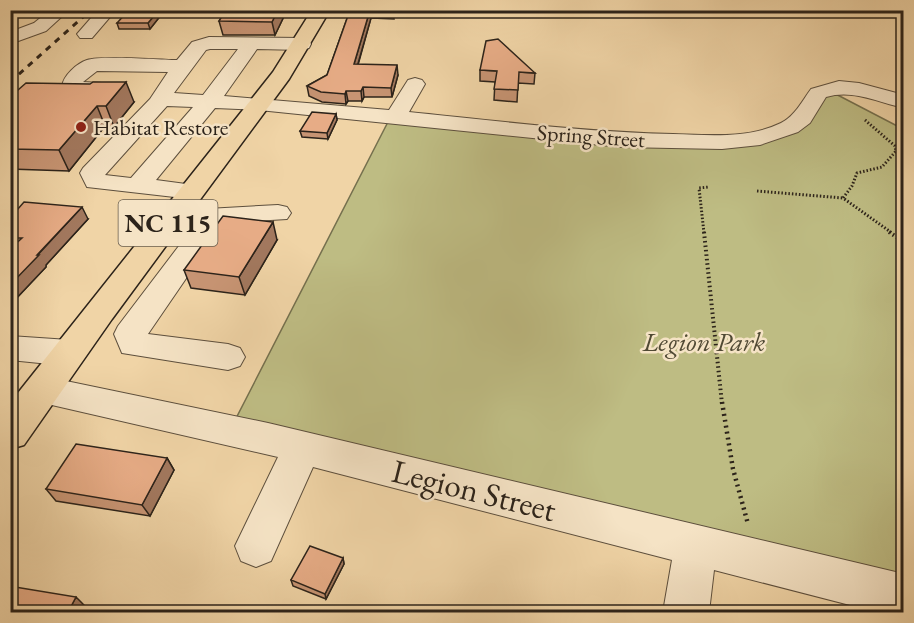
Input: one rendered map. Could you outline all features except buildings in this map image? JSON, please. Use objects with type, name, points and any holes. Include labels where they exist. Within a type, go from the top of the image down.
[{"type":"main road","name":"NC 115","points":[[10,433],[259,104],[302,44],[321,10]]},
{"type":"street","points":[[10,39],[40,27],[61,10]]},
{"type":"street","points":[[86,34],[108,10]]},
{"type":"street","points":[[278,213],[216,215],[137,186],[96,182],[92,173],[145,89],[183,66],[199,46],[209,42],[302,44]]},
{"type":"street","points":[[137,186],[208,102],[252,43]]},
{"type":"street","name":"Spring Street","points":[[133,65],[93,65],[80,73],[74,79],[72,86],[85,89],[145,89],[208,102],[259,104],[621,140],[722,142],[760,138],[790,127],[802,118],[818,93],[828,90],[849,88],[903,102]]},
{"type":"street","points":[[145,89],[118,82],[133,65],[183,66]]},
{"type":"street","points":[[395,118],[416,84]]},
{"type":"street","points":[[130,334],[216,215]]},
{"type":"street","points":[[92,322],[130,334]]},
{"type":"street","points":[[130,334],[134,344],[228,357]]},
{"type":"street","points":[[10,348],[69,353]]},
{"type":"street","name":"Legion Street","points":[[42,390],[302,448],[903,597]]},
{"type":"street","points":[[256,546],[302,448]]},
{"type":"street","points":[[687,612],[696,544]]},
{"type":"path","points":[[865,120],[895,146],[903,147]]},
{"type":"path","points":[[843,198],[852,186],[857,173],[882,167],[896,151],[895,146]]},
{"type":"path","points":[[709,187],[699,188],[723,415],[733,469],[757,560]]},
{"type":"path","points":[[757,192],[843,198],[852,207],[903,242]]},
{"type":"green space","name":"Legion Park","points":[[828,90],[903,129],[903,597],[230,430],[390,118],[560,135],[762,139]]},
{"type":"railway","points":[[10,82],[91,10]]},
{"type":"place","name":"Habitat Restore","points":[[81,127]]}]
